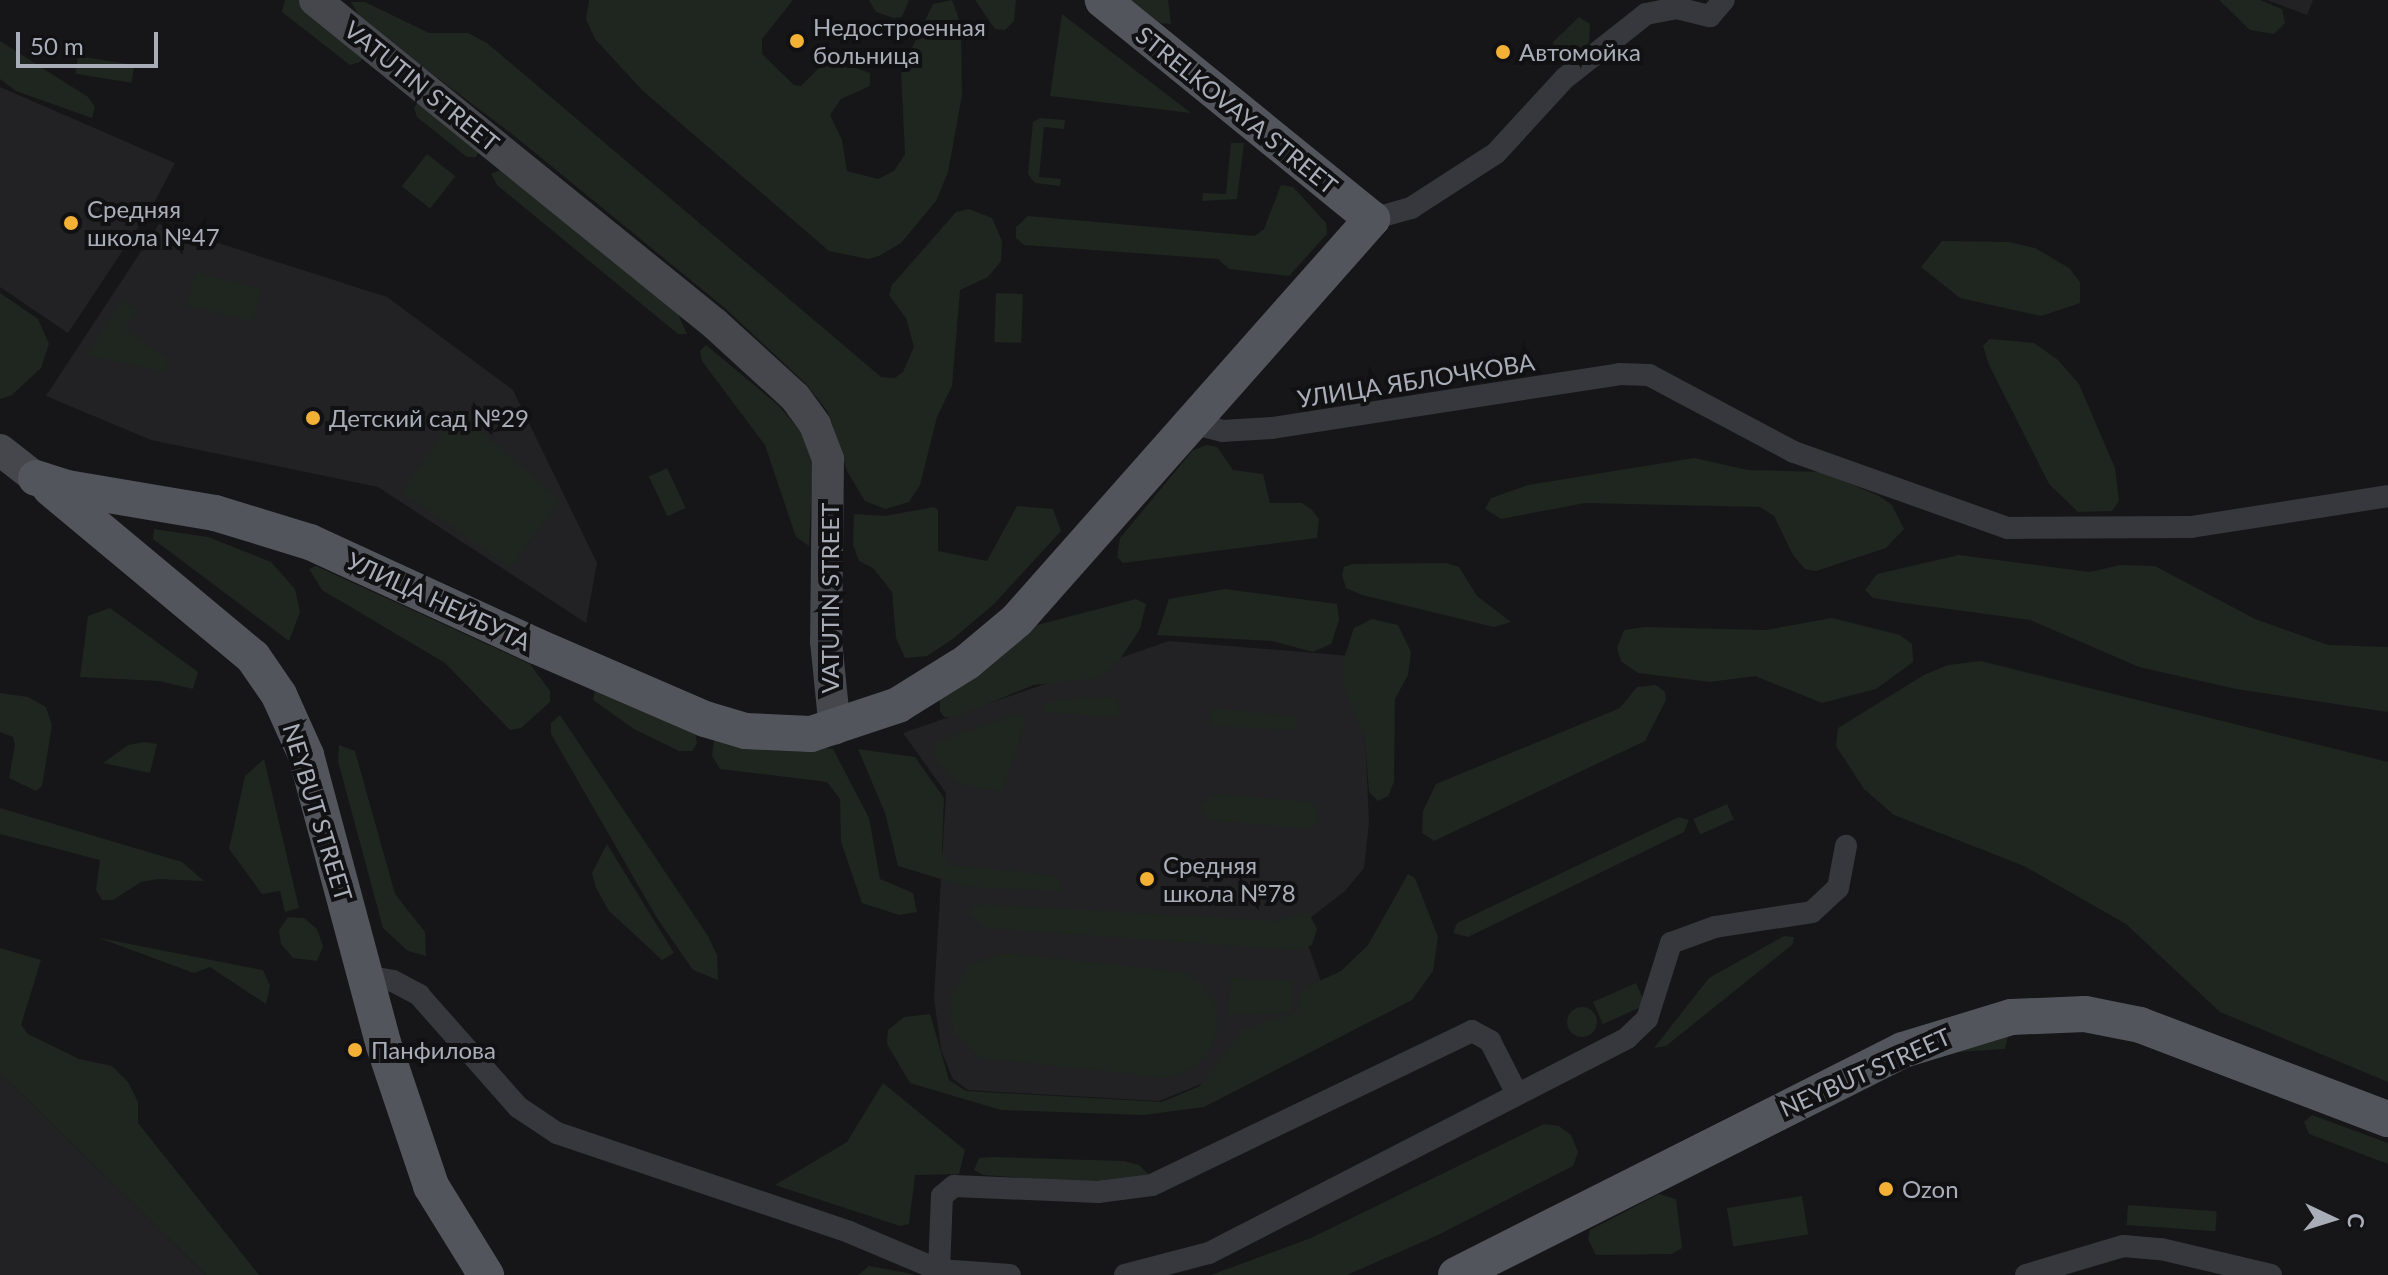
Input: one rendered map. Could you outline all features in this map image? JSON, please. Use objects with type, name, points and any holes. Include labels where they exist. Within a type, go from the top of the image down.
[{"type":"main road","name":"STRELKOVAYA STREET","points":[[1103,0],[1372,219]]},
{"type":"main road","name":"VATUTIN STREET","points":[[835,729],[898,705],[967,662],[1017,620],[1191,423],[1308,297],[1372,219]]},
{"type":"main road","name":"УЛИЦА НЕЙБУТА","points":[[36,478],[67,488],[215,513],[310,542],[705,719],[785,735],[835,729]]},
{"type":"main road","name":"NEYBUT STREET","points":[[36,478],[210,618],[253,657],[271,681],[306,755],[365,976],[431,1186],[447,1220],[486,1275]]},
{"type":"main road","name":"NEYBUT STREET","points":[[1456,1275],[1903,1050],[2011,1017],[2085,1014],[2140,1025],[2388,1119]]},
{"type":"street","name":"VATUTIN STREET","points":[[315,0],[715,324],[808,416],[828,459],[826,641],[835,729]]},
{"type":"street","points":[[1372,219],[1411,208],[1496,153],[1565,78],[1646,14],[1677,8],[1710,16],[1724,0]]},
{"type":"street","name":"УЛИЦА ЯБЛОЧКОВА","points":[[1191,423],[1222,431],[1272,428],[1619,374],[1649,375],[1794,452],[2008,528],[2191,527],[2388,496]]},
{"type":"street","name":"NEYBUT STREET","points":[[0,450],[36,478]]},
{"type":"street","points":[[1125,1275],[1209,1253],[1642,1027],[1671,943],[1715,927],[1812,912],[1826,903],[1838,888],[1846,846]]},
{"type":"street","points":[[365,976],[393,981],[419,995],[518,1107],[557,1133],[849,1232],[939,1270],[1010,1275]]},
{"type":"street","points":[[939,1270],[942,1196],[954,1186],[1098,1192],[1152,1185],[1472,1031],[1490,1041],[1516,1092]]},
{"type":"street","points":[[2026,1275],[2108,1247],[2143,1246],[2271,1275]]},
{"type":"shaded area","points":[[285,0],[301,0],[363,56],[360,62],[350,65],[282,12]]},
{"type":"shaded area","points":[[589,0],[793,0],[762,39],[762,54],[794,85],[801,86],[822,65],[839,62],[870,73],[870,86],[841,99],[830,115],[842,140],[847,171],[878,179],[894,171],[905,154],[901,71],[933,4],[952,0],[961,25],[962,95],[948,172],[936,201],[901,243],[879,256],[868,259],[829,251],[643,91],[595,39],[586,19]]},
{"type":"shaded area","points":[[869,0],[909,0],[902,17],[894,18],[876,12]]},
{"type":"shaded area","points":[[975,0],[1016,0],[1014,21],[1005,30],[995,29]]},
{"type":"shaded area","points":[[1130,0],[1168,0],[1171,24],[1159,23]]},
{"type":"shaded area","points":[[2219,0],[2260,0],[2282,9],[2285,23],[2274,34],[2250,30]]},
{"type":"shaded area","points":[[2267,0],[2313,0],[2307,15]]},
{"type":"shaded area","points":[[351,2],[365,2],[429,33],[468,33],[487,43],[881,377],[895,378],[903,372],[914,347],[906,318],[889,295],[892,285],[956,212],[969,209],[992,218],[1002,241],[1001,261],[988,277],[960,290],[952,386],[937,417],[920,485],[909,502],[885,509],[865,501],[847,471],[828,412],[807,385],[726,309],[512,134],[362,21]]},
{"type":"shaded area","points":[[1062,14],[1191,113],[1050,96]]},
{"type":"shaded area","points":[[1579,17],[1590,24],[1589,43],[1569,55],[1555,54],[1553,42]]},
{"type":"shaded area","points":[[0,41],[88,97],[95,107],[92,118],[16,91],[0,79]]},
{"type":"shaded area","points":[[78,56],[134,65],[131,83],[75,74]]},
{"type":"shaded area","name":"Средняя школа №47","points":[[0,87],[175,163],[153,205],[68,333],[0,287]]},
{"type":"shaded area","points":[[419,100],[481,148],[476,157],[467,157],[417,117],[414,108]]},
{"type":"shaded area","points":[[1040,118],[1065,120],[1064,129],[1044,127],[1039,177],[1061,179],[1060,186],[1035,183],[1028,174],[1033,122]]},
{"type":"shaded area","points":[[1231,143],[1244,143],[1237,199],[1202,201],[1203,193],[1226,194]]},
{"type":"shaded area","points":[[427,154],[455,176],[430,208],[402,186]]},
{"type":"shaded area","points":[[502,169],[678,314],[687,334],[678,334],[497,185],[491,174]]},
{"type":"shaded area","points":[[1281,185],[1293,187],[1326,223],[1327,234],[1289,276],[1229,269],[1218,259],[1024,245],[1016,238],[1016,227],[1028,216],[1255,236],[1264,229]]},
{"type":"shaded area","name":"Детский сад №29","points":[[159,224],[387,297],[513,390],[597,563],[586,623],[378,487],[151,440],[46,396]]},
{"type":"shaded area","points":[[1942,241],[2009,242],[2035,248],[2069,268],[2080,282],[2080,303],[2041,316],[1960,298],[1921,267]]},
{"type":"shaded area","points":[[195,272],[261,288],[253,321],[187,305]]},
{"type":"shaded area","points":[[0,293],[38,319],[49,344],[41,368],[12,395],[0,399]]},
{"type":"shaded area","points":[[996,293],[1023,294],[1021,343],[994,342]]},
{"type":"shaded area","points":[[122,300],[137,310],[125,329],[168,359],[163,372],[86,355]]},
{"type":"shaded area","points":[[1990,339],[2034,343],[2058,360],[2079,384],[2115,468],[2119,501],[2112,511],[2078,512],[2049,484],[1989,365],[1983,346]]},
{"type":"shaded area","points":[[706,345],[778,405],[800,431],[813,463],[809,546],[796,537],[765,445],[702,361],[700,351]]},
{"type":"shaded area","points":[[458,410],[560,501],[510,568],[402,492]]},
{"type":"shaded area","points":[[1207,445],[1217,447],[1233,470],[1263,474],[1270,503],[1302,503],[1312,510],[1319,519],[1317,538],[1123,563],[1117,557],[1120,538],[1193,450]]},
{"type":"shaded area","points":[[1694,458],[1748,470],[1822,472],[1879,496],[1892,505],[1904,529],[1886,548],[1816,571],[1805,569],[1793,555],[1774,516],[1760,507],[1585,503],[1501,519],[1485,509],[1491,498],[1528,485]]},
{"type":"shaded area","points":[[667,468],[686,508],[667,516],[649,476]]},
{"type":"shaded area","points":[[1017,506],[1053,509],[1061,531],[994,604],[954,638],[927,656],[905,658],[896,638],[892,592],[873,568],[859,561],[853,545],[854,514],[885,516],[934,507],[938,510],[938,551],[987,561]]},
{"type":"shaded area","points":[[154,529],[208,537],[271,562],[295,589],[300,612],[289,641],[153,539]]},
{"type":"shaded area","points":[[1959,555],[2090,572],[2120,565],[2155,566],[2255,619],[2328,645],[2388,647],[2388,712],[2236,689],[2139,667],[2030,620],[1873,598],[1865,590],[1877,574]]},
{"type":"shaded area","points":[[1446,563],[1459,567],[1477,596],[1511,622],[1494,627],[1362,595],[1346,588],[1342,575],[1344,567],[1353,564]]},
{"type":"shaded area","points":[[316,566],[530,664],[550,691],[550,702],[521,728],[510,730],[445,663],[322,590],[309,569]]},
{"type":"shaded area","points":[[1225,589],[1337,604],[1339,620],[1331,644],[1313,652],[1272,641],[1157,635],[1169,599]]},
{"type":"shaded area","points":[[1136,599],[1146,604],[1140,629],[1119,661],[1099,678],[1033,685],[957,717],[944,717],[940,711],[940,698],[1030,627]]},
{"type":"shaded area","points":[[110,608],[198,672],[193,689],[159,681],[80,677],[88,616]]},
{"type":"shaded area","points":[[1832,618],[1900,635],[1912,644],[1913,662],[1876,689],[1822,703],[1755,676],[1710,682],[1638,673],[1621,661],[1617,648],[1624,630],[1645,627],[1766,630]]},
{"type":"shaded area","points":[[1372,619],[1398,625],[1411,652],[1408,675],[1395,699],[1394,782],[1388,796],[1378,801],[1369,792],[1365,738],[1345,692],[1342,665],[1354,628]]},
{"type":"shaded area","name":"Средняя школа №78","points":[[1169,641],[1362,657],[1369,823],[1364,868],[1345,891],[1301,925],[1332,1013],[1221,1076],[1159,1101],[968,1090],[953,1079],[941,1050],[934,998],[946,793],[903,733]]},
{"type":"shaded area","points":[[1981,661],[2388,762],[2388,1082],[2220,1012],[2126,924],[2024,866],[1894,815],[1864,789],[1836,746],[1838,728],[1924,675],[1948,665]]},
{"type":"shaded area","points":[[1656,685],[1665,692],[1666,700],[1645,741],[1434,841],[1422,833],[1423,811],[1436,784],[1620,708],[1637,687]]},
{"type":"shaded area","points":[[595,689],[695,729],[697,744],[692,751],[679,751],[634,729],[593,700]]},
{"type":"shaded area","points":[[0,693],[28,697],[46,707],[52,725],[42,786],[36,791],[9,778],[15,745],[13,737],[0,732]]},
{"type":"shaded area","points":[[1076,697],[1118,698],[1119,717],[1043,712],[1045,703]]},
{"type":"shaded area","points":[[1211,708],[1296,716],[1296,730],[1210,726]]},
{"type":"shaded area","points":[[1019,713],[1026,719],[1002,792],[958,784],[932,755],[939,741]]},
{"type":"shaded area","points":[[560,715],[708,936],[717,955],[718,980],[693,970],[657,918],[551,734],[551,723]]},
{"type":"shaded area","points":[[715,733],[833,749],[869,818],[880,879],[913,893],[917,912],[899,915],[862,903],[841,842],[840,799],[827,782],[720,769],[712,756]]},
{"type":"shaded area","points":[[144,742],[157,744],[150,773],[103,763],[128,745]]},
{"type":"shaded area","points":[[339,745],[355,751],[395,894],[425,932],[426,956],[408,951],[383,928],[338,761]]},
{"type":"shaded area","points":[[858,749],[915,757],[944,798],[942,853],[951,865],[1050,875],[1061,882],[1061,891],[967,887],[898,866],[885,813]]},
{"type":"shaded area","points":[[264,759],[299,908],[285,912],[280,891],[262,894],[229,849],[245,776]]},
{"type":"shaded area","points":[[1215,794],[1313,802],[1320,820],[1309,829],[1206,820],[1200,806]]},
{"type":"shaded area","points":[[1727,804],[1734,820],[1700,835],[1693,819]]},
{"type":"shaded area","points":[[0,808],[182,862],[204,881],[158,879],[141,882],[113,900],[102,900],[96,890],[100,860],[0,834]]},
{"type":"shaded area","points":[[1679,817],[1689,820],[1684,832],[1468,937],[1453,933],[1457,923]]},
{"type":"shaded area","points":[[607,844],[674,953],[662,960],[609,911],[596,888],[592,873]]},
{"type":"shaded area","points":[[1408,874],[1415,878],[1438,937],[1433,971],[1412,1000],[1204,1107],[1144,1115],[1001,1110],[910,1083],[887,1044],[888,1030],[904,1017],[930,1014],[949,1080],[966,1091],[1162,1102],[1200,1086],[1242,1030],[1298,1012],[1299,995],[1306,987],[1341,971],[1368,945]]},
{"type":"shaded area","points":[[982,904],[1277,921],[1308,912],[1317,929],[1312,945],[1297,950],[985,928],[970,914],[972,907]]},
{"type":"shaded area","points":[[288,917],[304,918],[317,929],[323,946],[317,961],[293,958],[281,944],[279,930]]},
{"type":"shaded area","points":[[1784,936],[1794,937],[1793,944],[1666,1046],[1654,1048],[1709,978]]},
{"type":"shaded area","points":[[99,938],[263,970],[270,986],[266,1004],[210,967],[194,973]]},
{"type":"shaded area","points":[[0,948],[41,960],[21,1025],[28,1034],[79,1059],[112,1066],[128,1082],[138,1102],[138,1123],[259,1275],[206,1275],[0,1073]]},
{"type":"shaded area","points":[[1004,953],[1183,972],[1203,985],[1214,1002],[1218,1025],[1213,1045],[1196,1067],[1167,1078],[980,1058],[954,1033],[949,998],[970,964]]},
{"type":"shaded area","points":[[1231,978],[1293,981],[1291,1013],[1228,1015]]},
{"type":"shaded area","points":[[1636,983],[1646,1005],[1603,1024],[1593,1002]]},
{"type":"shaded area","points":[[1582,1007],[1588,1008],[1596,1016],[1596,1028],[1588,1036],[1582,1037],[1576,1036],[1568,1028],[1567,1022],[1568,1016],[1576,1008]]},
{"type":"shaded area","points":[[2009,1032],[2005,1049],[1958,1052]]},
{"type":"shaded area","points":[[0,1073],[206,1275],[0,1275]]},
{"type":"shaded area","points":[[883,1083],[965,1150],[959,1174],[915,1175],[909,1224],[900,1226],[775,1185],[847,1142]]},
{"type":"shaded area","points":[[2312,1115],[2388,1143],[2388,1164],[2309,1134],[2304,1122]]},
{"type":"shaded area","points":[[1544,1124],[1559,1126],[1571,1135],[1578,1152],[1573,1166],[1438,1235],[1347,1275],[1211,1275],[1311,1238]]},
{"type":"shaded area","points":[[979,1158],[1124,1161],[1139,1165],[1152,1178],[1095,1183],[983,1175],[974,1170]]},
{"type":"shaded area","points":[[1659,1194],[1676,1199],[1682,1248],[1672,1254],[1596,1255],[1588,1239],[1590,1230]]},
{"type":"shaded area","points":[[1802,1196],[1808,1235],[1733,1246],[1727,1208]]},
{"type":"shaded area","points":[[2128,1205],[2217,1211],[2215,1231],[2127,1225]]},
{"type":"shaded area","points":[[869,1266],[902,1272],[916,1275],[858,1275]]},
{"type":"place","name":"Недостроенная больница","points":[[797,41]]},
{"type":"place","name":"Автомойка","points":[[1503,52]]},
{"type":"place","name":"Средняя школа №47","points":[[71,223]]},
{"type":"place","name":"Детский сад №29","points":[[313,418]]},
{"type":"place","name":"Средняя школа №78","points":[[1147,879]]},
{"type":"place","name":"Панфилова","points":[[355,1050]]},
{"type":"place","name":"Ozon","points":[[1886,1189]]}]
